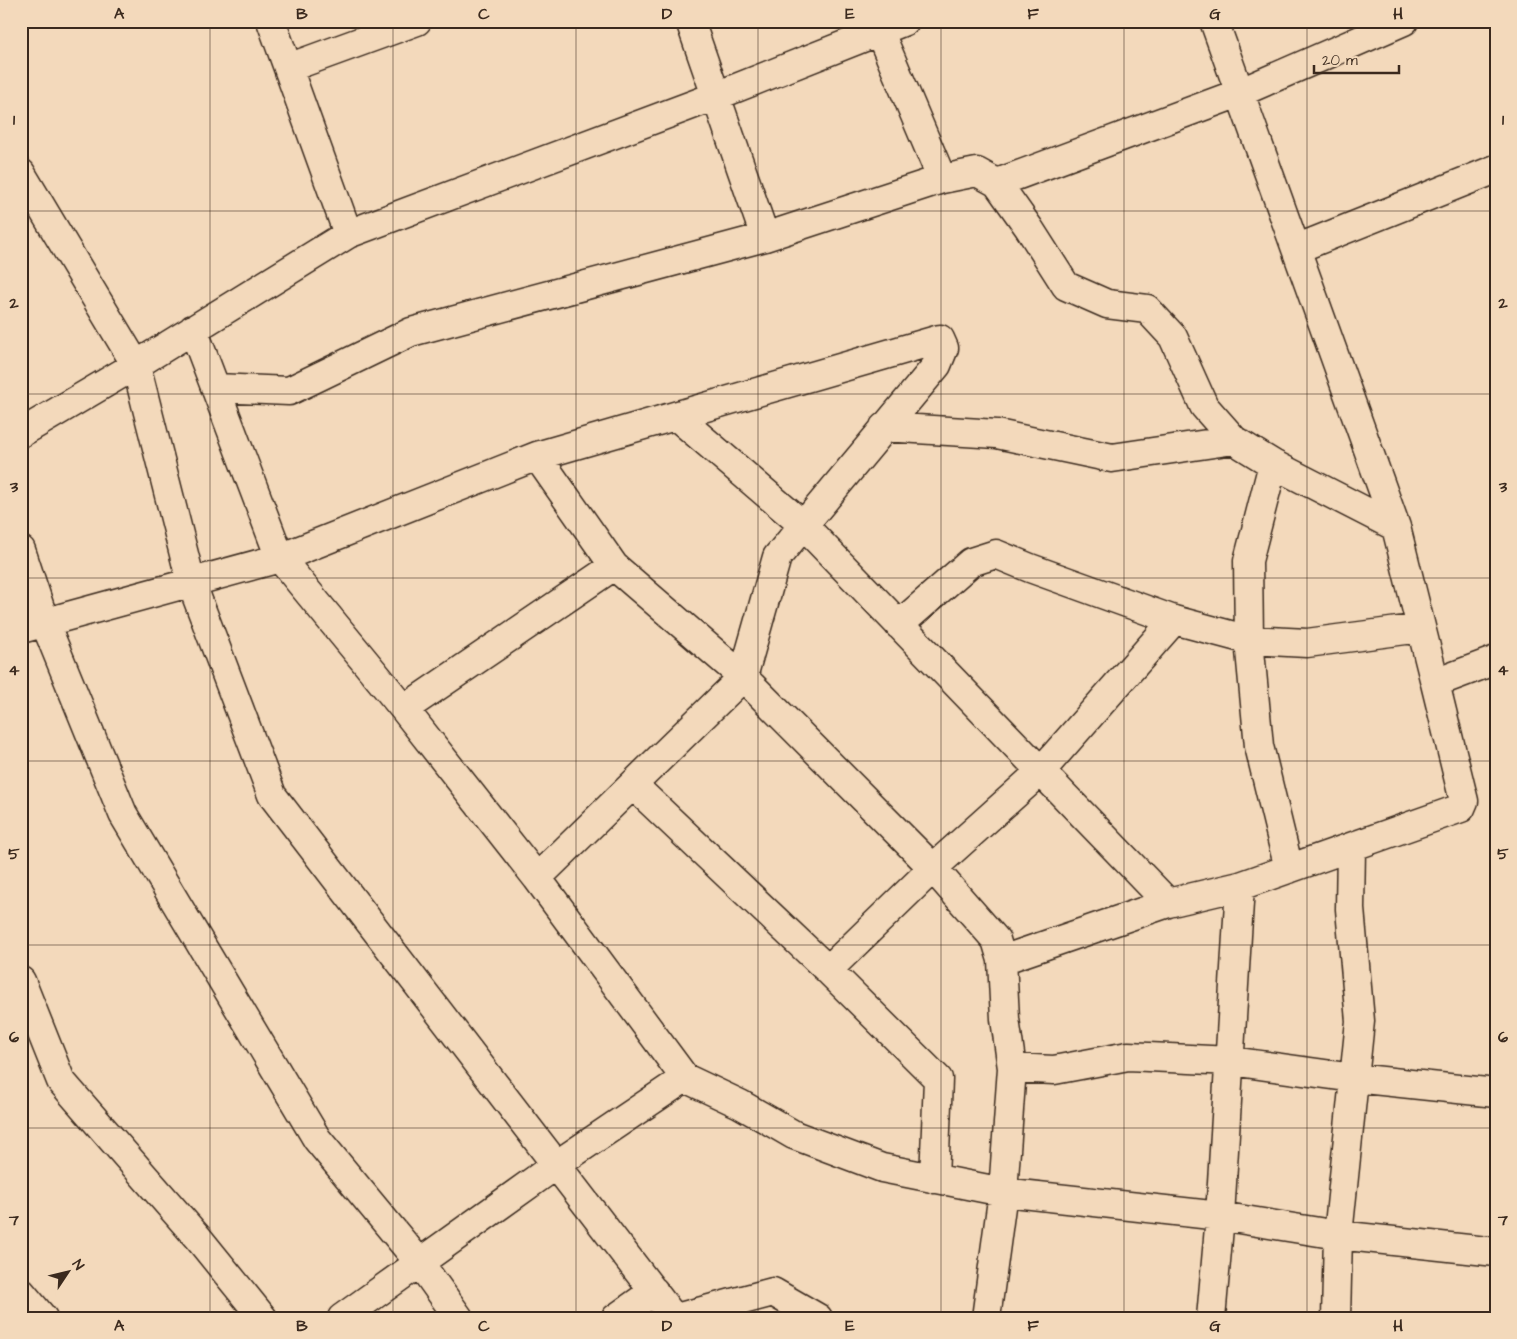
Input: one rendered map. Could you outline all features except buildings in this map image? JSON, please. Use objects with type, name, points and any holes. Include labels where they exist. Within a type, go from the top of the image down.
[{"type":"street","points":[[271,21],[348,234]]},
{"type":"street","points":[[288,68],[417,21]]},
{"type":"street","points":[[690,21],[765,237]]},
{"type":"street","points":[[21,433],[136,365],[348,234],[716,96],[876,26],[905,21]]},
{"type":"street","points":[[1002,960],[1168,903],[1240,886],[1351,848],[1461,808],[1464,801],[1396,527],[1214,21]]},
{"type":"street","points":[[997,183],[1239,93],[1393,24]]},
{"type":"street","points":[[876,26],[942,179]]},
{"type":"street","points":[[1296,248],[1496,169]]},
{"type":"street","points":[[216,388],[289,390],[411,332],[765,237],[942,179],[977,172],[997,183],[1029,228],[1066,286],[1107,304],[1147,309],[1173,337],[1204,406],[1234,440],[1273,464],[1396,527]]},
{"type":"street","points":[[21,173],[136,365],[191,582],[272,795],[675,1318],[773,1292],[818,1318]]},
{"type":"street","points":[[193,329],[280,558],[404,709],[537,878],[685,1078],[740,1104],[794,1135],[882,1168],[1003,1192],[1220,1216],[1338,1235],[1496,1252]]},
{"type":"street","points":[[33,626],[280,558],[537,456],[940,339],[944,348],[937,364],[777,557],[743,677],[537,878]]},
{"type":"street","points":[[676,416],[803,526],[1168,903]]},
{"type":"street","points":[[884,428],[997,434],[1112,458],[1234,440]]},
{"type":"street","points":[[537,456],[614,566],[743,677],[932,868],[996,940],[1002,960],[1005,1019],[1012,1068],[1003,1192],[986,1318]]},
{"type":"street","points":[[1273,464],[1248,561],[1249,640],[1259,746],[1289,869]]},
{"type":"street","points":[[21,550],[33,626],[123,814],[317,1139],[419,1262],[459,1318]]},
{"type":"street","points":[[899,625],[971,562],[996,554],[1174,620],[1249,640],[1307,643],[1421,628]]},
{"type":"street","points":[[404,709],[614,566]]},
{"type":"street","points":[[828,970],[932,868],[1041,771],[1174,620]]},
{"type":"street","points":[[1435,683],[1496,660]]},
{"type":"street","points":[[633,785],[828,970],[938,1079],[934,1179]]},
{"type":"street","points":[[1336,1318],[1338,1235],[1360,1021],[1350,909],[1351,848]]},
{"type":"street","points":[[1211,1318],[1231,1061],[1240,886]]},
{"type":"street","points":[[21,981],[61,1081],[199,1239],[263,1318]]},
{"type":"street","points":[[1012,1068],[1054,1070],[1128,1056],[1231,1061],[1354,1078],[1496,1093]]},
{"type":"street","points":[[342,1318],[556,1165],[685,1078]]},
{"type":"street","points":[[21,1292],[44,1318]]},
{"type":"street","points":[[616,1318],[654,1292]]}]
